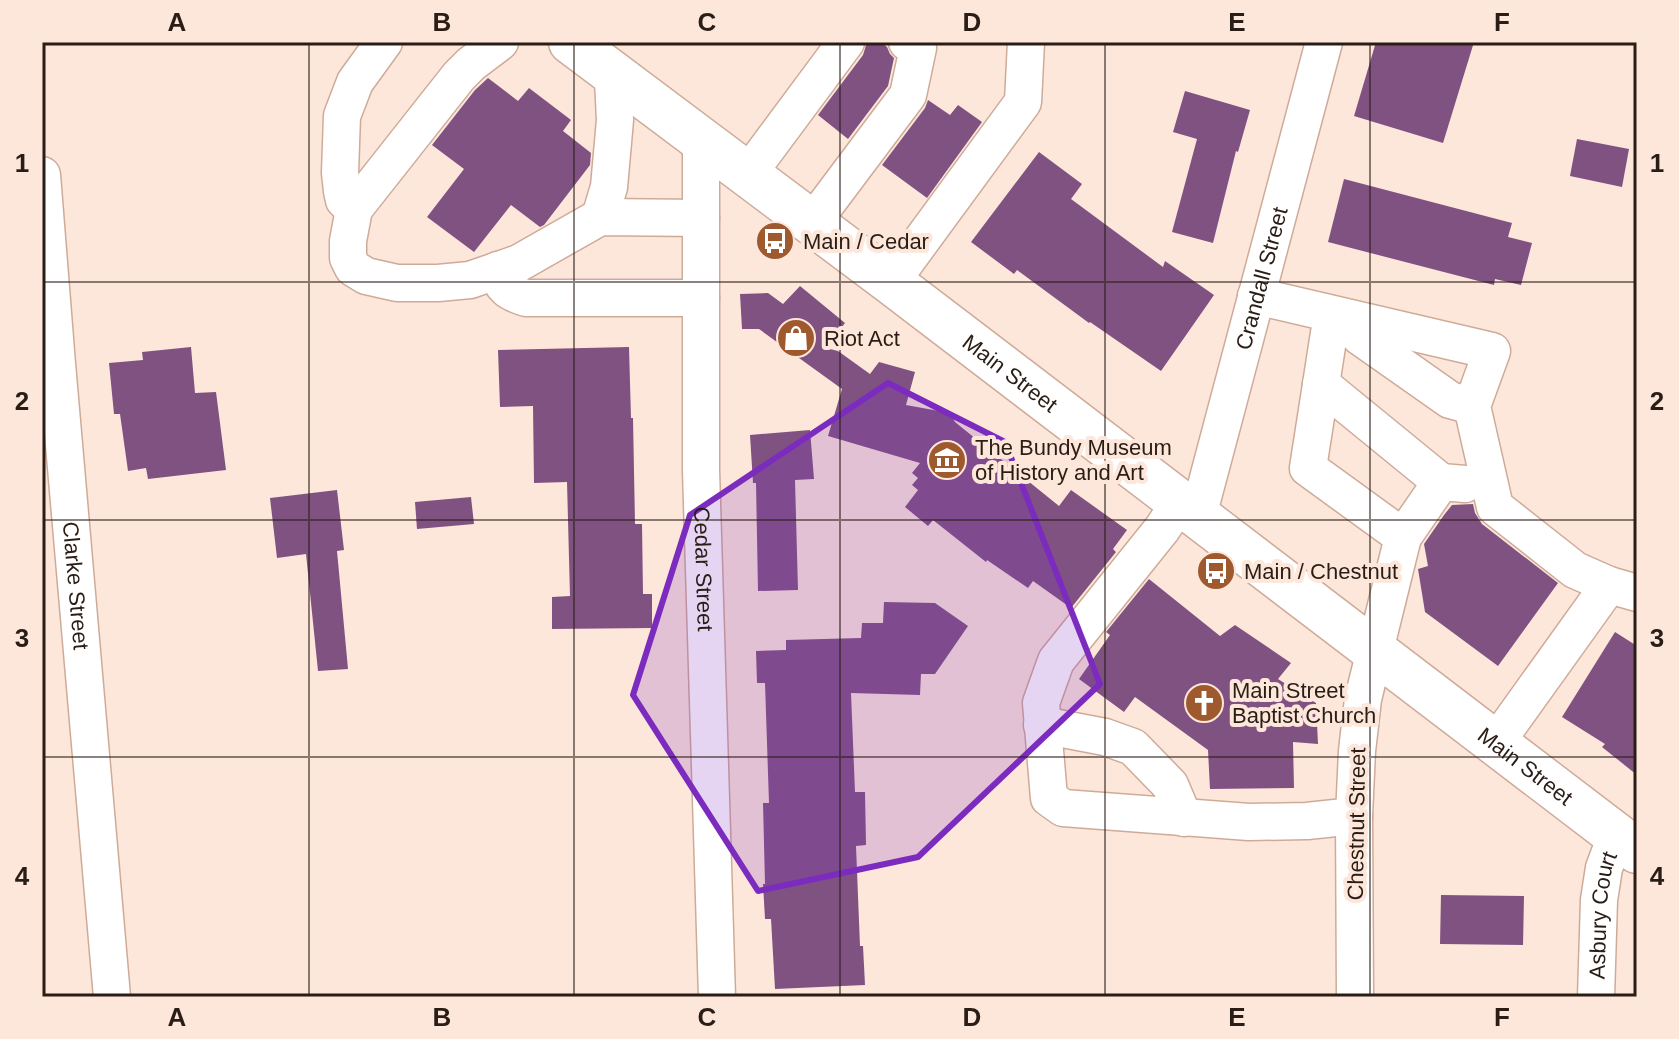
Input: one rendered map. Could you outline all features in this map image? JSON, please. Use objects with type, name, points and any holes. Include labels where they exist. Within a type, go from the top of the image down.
[{"type":"main road","name":"Main Street","points":[[571,42],[1626,843]]},
{"type":"street","points":[[354,209],[344,200],[342,191],[342,116],[355,82],[384,42]]},
{"type":"street","points":[[500,42],[459,76],[354,209],[348,241],[348,258],[353,268],[366,276],[397,283],[470,280],[519,263],[600,217],[701,218]]},
{"type":"street","points":[[748,174],[846,42]]},
{"type":"street","points":[[812,223],[908,95],[918,48],[907,42]]},
{"type":"street","points":[[891,282],[1023,102],[1026,42]]},
{"type":"street","name":"Crandall Street","points":[[1324,42],[1256,296],[1189,509],[1162,529],[1056,661],[1041,703],[1049,798],[1063,808],[1263,822],[1354,816]]},
{"type":"street","points":[[600,217],[609,187],[615,120],[613,80],[607,68]]},
{"type":"street","name":"Cedar Street","points":[[701,139],[701,470],[717,997]]},
{"type":"street","name":"Clarke Street","points":[[42,175],[49,365],[112,997]]},
{"type":"street","points":[[498,270],[502,286],[526,298],[701,298]]},
{"type":"street","points":[[1256,296],[1492,351],[1472,406],[1495,507],[1575,570],[1623,589],[1495,744]]},
{"type":"street","points":[[1342,316],[1321,384],[1308,468],[1403,537],[1441,482]]},
{"type":"street","points":[[1342,316],[1359,336],[1450,400],[1472,406]]},
{"type":"street","points":[[1321,384],[1441,482],[1490,487]]},
{"type":"street","name":"Chestnut Street","points":[[1355,997],[1354,816],[1358,738],[1363,699],[1403,537]]},
{"type":"street","points":[[1042,725],[1105,737],[1133,747],[1170,785],[1184,818]]},
{"type":"street","name":"Asbury Court","points":[[1596,997],[1599,900],[1604,868],[1626,843]]},
{"type":"highlighted area","points":[[888,383],[1005,442],[1100,684],[918,857],[758,891],[633,695],[690,515]]},
{"type":"building","points":[[867,42],[881,42],[894,58],[888,86],[848,139],[818,115],[863,55]]},
{"type":"building","points":[[1376,42],[1474,42],[1443,143],[1354,116]]},
{"type":"building","points":[[488,78],[518,101],[529,88],[571,120],[563,131],[591,153],[590,165],[544,225],[540,227],[511,205],[474,252],[427,217],[464,169],[432,145]]},
{"type":"building","points":[[1185,91],[1250,110],[1236,151],[1213,243],[1172,232],[1197,139],[1173,132]]},
{"type":"building","points":[[928,100],[950,115],[958,105],[982,122],[927,198],[882,165]]},
{"type":"building","points":[[1577,139],[1629,149],[1622,187],[1570,176]]},
{"type":"building","points":[[1039,152],[1082,184],[1071,199],[1163,267],[1165,261],[1214,295],[1161,371],[1017,270],[1014,274],[971,242]]},
{"type":"building","points":[[1344,179],[1512,223],[1508,237],[1532,243],[1521,285],[1495,279],[1494,285],[1328,242]]},
{"type":"building","points":[[800,286],[845,323],[826,348],[838,351],[870,374],[879,362],[915,372],[906,405],[950,413],[955,422],[1059,506],[1071,490],[1127,530],[1113,549],[1116,552],[1071,608],[1033,581],[1028,588],[986,562],[933,520],[928,526],[905,507],[918,490],[912,485],[918,478],[912,473],[920,463],[828,436],[842,389],[759,329],[742,329],[740,294],[768,293],[783,304]]},
{"type":"building","points":[[191,347],[195,393],[216,392],[226,470],[148,479],[146,468],[128,471],[120,414],[114,414],[109,363],[143,360],[142,352]]},
{"type":"building","points":[[629,347],[635,524],[642,524],[643,594],[652,594],[652,628],[552,629],[552,597],[570,596],[567,482],[534,483],[533,406],[500,407],[498,350]]},
{"type":"building","points":[[810,430],[814,479],[795,480],[798,590],[758,591],[756,483],[753,483],[750,435]]},
{"type":"building","points":[[337,490],[344,550],[337,551],[348,669],[318,671],[306,554],[277,558],[270,498]]},
{"type":"building","points":[[471,497],[474,524],[417,529],[415,502]]},
{"type":"building","points":[[1473,504],[1482,524],[1558,583],[1498,666],[1425,612],[1418,569],[1428,566],[1424,544],[1452,505]]},
{"type":"building","points":[[1149,579],[1220,636],[1235,625],[1291,663],[1278,679],[1316,703],[1318,744],[1293,742],[1294,788],[1210,789],[1208,750],[1135,697],[1124,712],[1079,679],[1110,635],[1106,632]]},
{"type":"building","points":[[884,602],[935,603],[968,626],[935,674],[921,674],[920,695],[851,693],[855,792],[865,792],[866,845],[856,846],[860,946],[863,946],[865,985],[775,989],[771,919],[765,919],[763,884],[763,803],[769,803],[765,683],[757,683],[756,651],[786,650],[786,640],[861,638],[862,623],[883,623]]},
{"type":"building","points":[[1615,632],[1637,646],[1637,775],[1602,747],[1605,744],[1562,717]]},
{"type":"building","points":[[1441,895],[1524,896],[1523,945],[1440,944]]},
{"type":"place","name":"Main / Cedar","points":[[775,241]]},
{"type":"place","name":"Riot Act","points":[[796,338]]},
{"type":"place","name":"The Bundy Museum of History and Art","points":[[947,460]]},
{"type":"place","name":"Main / Chestnut","points":[[1216,571]]},
{"type":"place","name":"Main Street Baptist Church","points":[[1204,703]]}]
